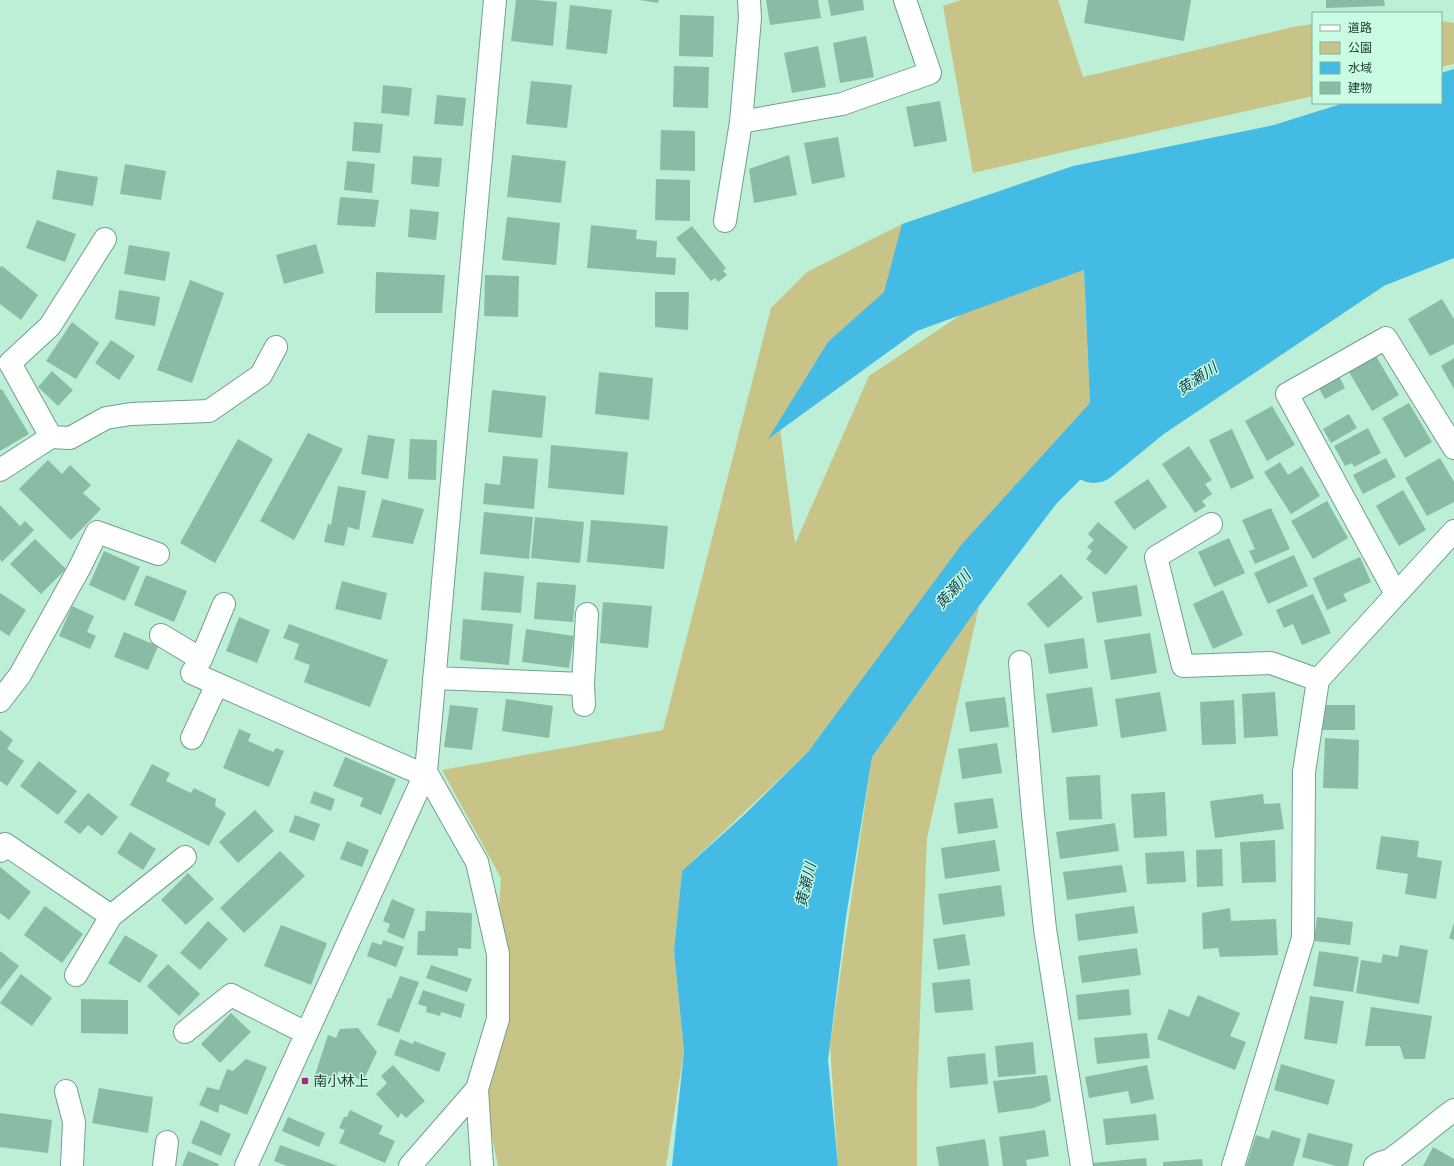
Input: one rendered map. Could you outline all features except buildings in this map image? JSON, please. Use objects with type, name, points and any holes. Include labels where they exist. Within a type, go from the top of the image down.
[{"type":"street","points":[[246,1166],[425,774],[495,0]]},
{"type":"street","points":[[725,221],[741,122],[750,18],[749,0]]},
{"type":"street","points":[[741,122],[842,104],[930,73],[905,0]]},
{"type":"street","points":[[51,437],[5,365],[50,326],[105,239]]},
{"type":"street","points":[[1396,594],[1287,394],[1386,338],[1454,448]]},
{"type":"street","points":[[0,470],[51,437],[70,438],[106,418],[131,414],[209,411],[261,375],[276,347]]},
{"type":"street","points":[[1211,524],[1156,557],[1183,666],[1271,663],[1318,680]]},
{"type":"street","points":[[1233,1166],[1303,938],[1304,772],[1318,680],[1454,531]]},
{"type":"street","points":[[0,701],[20,674],[80,567],[97,532],[158,554]]},
{"type":"street","points":[[224,604],[201,659],[192,673],[425,774],[477,862],[498,954],[498,1019],[478,1089],[482,1166]]},
{"type":"street","points":[[434,678],[583,695],[587,614]]},
{"type":"street","points":[[161,635],[201,659]]},
{"type":"street","points":[[1020,662],[1033,814],[1045,929],[1082,1166]]},
{"type":"street","points":[[192,738],[217,684]]},
{"type":"street","points":[[0,851],[5,844],[111,916]]},
{"type":"street","points":[[76,975],[111,916],[185,857]]},
{"type":"street","points":[[185,1032],[231,995],[306,1033]]},
{"type":"street","points":[[410,1166],[478,1089]]},
{"type":"street","points":[[66,1091],[74,1122],[72,1166]]},
{"type":"street","points":[[1375,1166],[1378,1163],[1393,1159],[1432,1125],[1454,1110]]},
{"type":"street","points":[[164,1166],[167,1142]]},
{"type":"green space","points":[[961,0],[1058,0],[1083,77],[1293,27],[1312,24],[1312,96],[973,173],[943,6]]},
{"type":"green space","points":[[1442,21],[1454,23],[1454,64],[1442,67]]},
{"type":"green space","points":[[902,224],[899,292],[779,421],[795,544],[869,376],[962,314],[1084,270],[1090,403],[808,752],[682,871],[674,951],[684,1051],[666,1166],[498,1166],[486,1106],[501,878],[442,770],[663,730],[771,308],[807,272]]},
{"type":"green space","points":[[979,606],[927,838],[917,1091],[917,1166],[838,1166],[830,1045],[872,757]]},
{"type":"water","points":[[1454,69],[1454,245],[1371,262],[1148,412],[1056,504],[979,606],[872,757],[846,917],[828,1060],[838,1166],[672,1166],[684,1051],[674,951],[682,871],[745,814],[808,752],[962,544],[1090,403],[1084,270],[917,331],[768,439],[828,342],[884,292],[902,224],[1073,166],[1274,125],[1341,104],[1442,104],[1442,73]]},
{"type":"waterway","name":"黄瀬川","points":[[1094,456],[1148,412],[1371,262],[1454,229]]},
{"type":"place","name":"南小林上","points":[[305,1081]]}]
